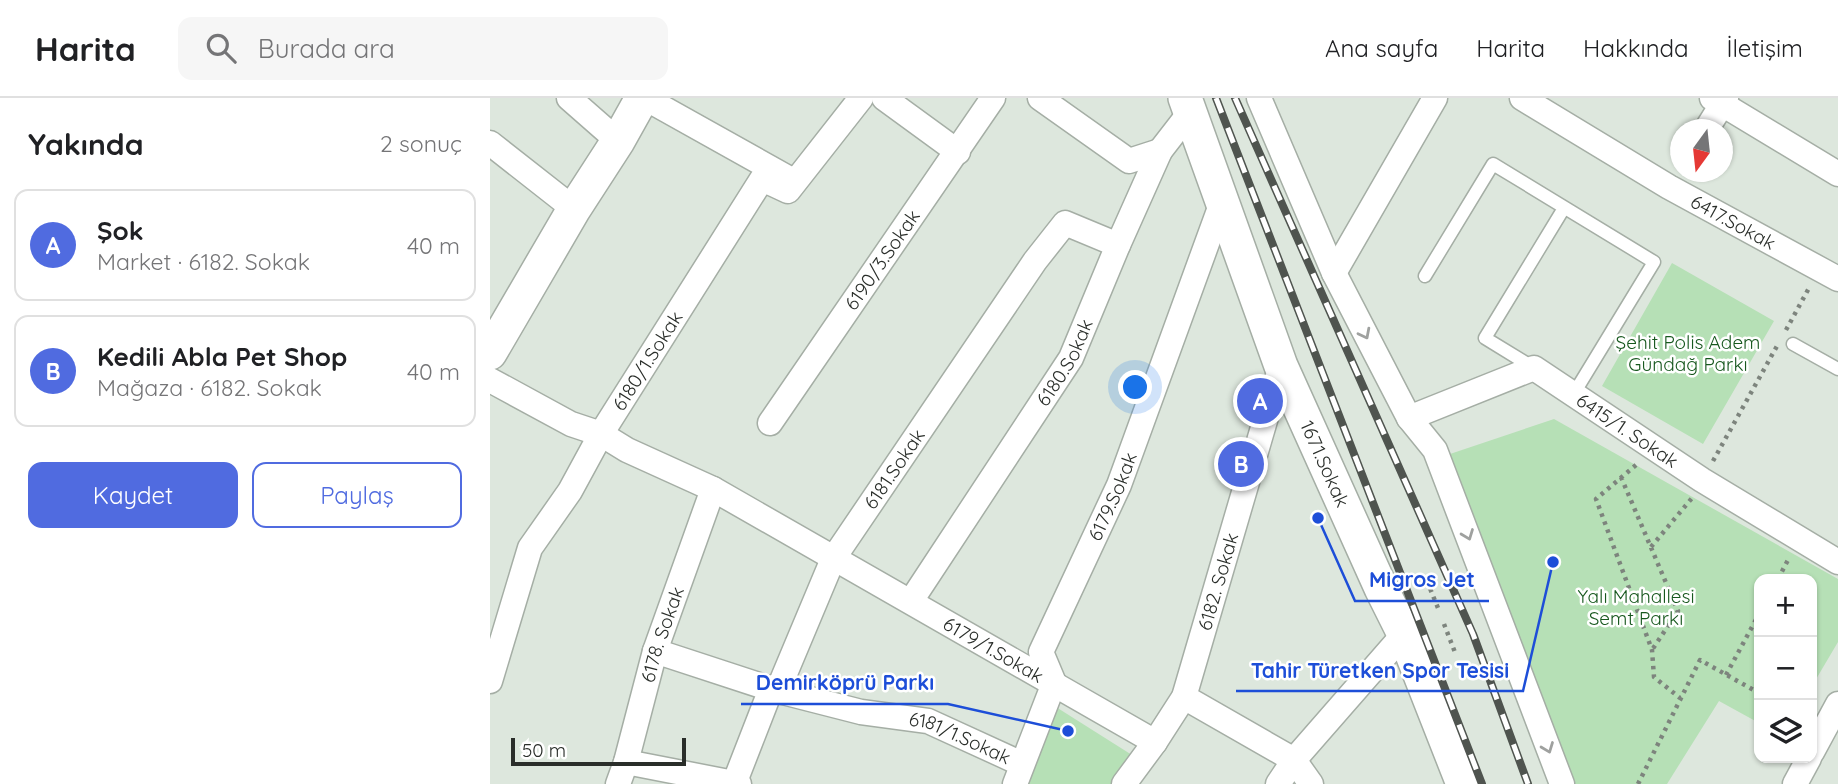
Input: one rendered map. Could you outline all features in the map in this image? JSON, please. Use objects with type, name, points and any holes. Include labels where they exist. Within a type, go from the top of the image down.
[{"type":"street","points":[[569,98],[618,141]]},
{"type":"street","points":[[490,353],[643,98],[795,182],[861,98]]},
{"type":"street","points":[[884,98],[958,152]]},
{"type":"street","name":"6190/3.Sokak","points":[[771,423],[993,98]]},
{"type":"street","points":[[1040,98],[1129,161],[1160,151]]},
{"type":"street","points":[[1334,273],[1435,98]]},
{"type":"street","name":"6417.Sokak","points":[[1522,98],[1670,175]]},
{"type":"street","points":[[1711,119],[1720,100],[1838,174]]},
{"type":"street","name":"6180.Sokak","points":[[911,601],[1071,358],[1160,151],[1188,104]]},
{"type":"street","name":"1671.Sokak","points":[[1188,104],[1281,366],[1381,589],[1404,634],[1463,784]]},
{"type":"street","points":[[1267,104],[1334,273],[1409,418],[1436,450],[1562,784]]},
{"type":"street","points":[[490,143],[574,209]]},
{"type":"street","name":"6180/1.Sokak","points":[[490,681],[530,548],[570,491],[601,434],[762,179],[788,191],[795,182]]},
{"type":"street","name":"6417.Sokak","points":[[1681,182],[1829,274]]},
{"type":"street","name":"6179.Sokak","points":[[1054,683],[1041,652],[1119,485],[1222,202]]},
{"type":"street","name":"6181.Sokak","points":[[736,784],[771,690],[781,683],[833,559],[1027,273],[1065,223],[1118,245]]},
{"type":"street","name":"6182. Sokak","points":[[1124,784],[1156,742],[1184,697],[1281,366]]},
{"type":"street","points":[[1409,418],[1534,368]]},
{"type":"street","name":"6415/1. Sokak","points":[[1534,368],[1697,488],[1838,562]]},
{"type":"street","points":[[490,380],[571,424],[601,434],[627,450],[713,489],[833,559]]},
{"type":"street","name":"6178. Sokak","points":[[622,773],[655,650],[713,489]]},
{"type":"street","name":"6179/1.Sokak","points":[[833,559],[1156,742]]},
{"type":"street","points":[[1278,784],[1294,760],[1404,634]]},
{"type":"street","name":"6181/1.Sokak","points":[[655,650],[771,690],[861,712],[928,721],[1019,774]]},
{"type":"street","points":[[1019,774],[1054,683]]},
{"type":"street","points":[[1184,697],[1294,760],[1311,784]]},
{"type":"street","points":[[1817,743],[1838,704]]},
{"type":"street","points":[[1795,784],[1806,763]]},
{"type":"street","points":[[622,773],[736,784]]},
{"type":"lane","points":[[1424,276],[1493,164],[1654,262],[1573,395]]},
{"type":"lane","points":[[1534,368],[1485,338],[1564,208]]},
{"type":"lane","points":[[1793,344],[1838,369]]},
{"type":"path","points":[[1651,547],[1697,488],[1829,274]]},
{"type":"path","points":[[1636,465],[1596,499],[1652,650],[1654,677],[1680,698]]},
{"type":"path","points":[[1621,477],[1678,611],[1652,650]]},
{"type":"path","points":[[1781,574],[1792,553]]},
{"type":"path","points":[[1427,581],[1438,608]]},
{"type":"path","points":[[1726,675],[1754,623]]},
{"type":"path","points":[[1444,624],[1455,655]]},
{"type":"path","points":[[1638,784],[1700,660],[1754,690]]},
{"type":"green space","name":"Şehit Polis Adem Gündağ Parkı","points":[[1672,263],[1774,321],[1703,444],[1602,386]]},
{"type":"green space","name":"Yalı Mahallesi Semt Parkı","points":[[1554,419],[1838,579],[1838,642],[1817,678],[1817,574],[1754,574],[1754,720],[1719,701],[1667,784],[1571,784],[1447,455]]},
{"type":"green space","points":[[1056,707],[1132,755],[1113,784],[1013,784]]},
{"type":"railway","points":[[1216,98],[1482,784]]},
{"type":"railway","points":[[1235,98],[1473,634],[1528,784]]},
{"type":"place","name":"Şok","points":[[1260,401]]},
{"type":"place","name":"Kedili Abla Pet Shop","points":[[1241,464]]},
{"type":"place","name":"Migros Jet","points":[[1318,518]]},
{"type":"place","name":"Tahir Türetken Spor Tesisi","points":[[1553,562]]},
{"type":"place","name":"Demirköprü Parkı","points":[[1068,731]]}]
